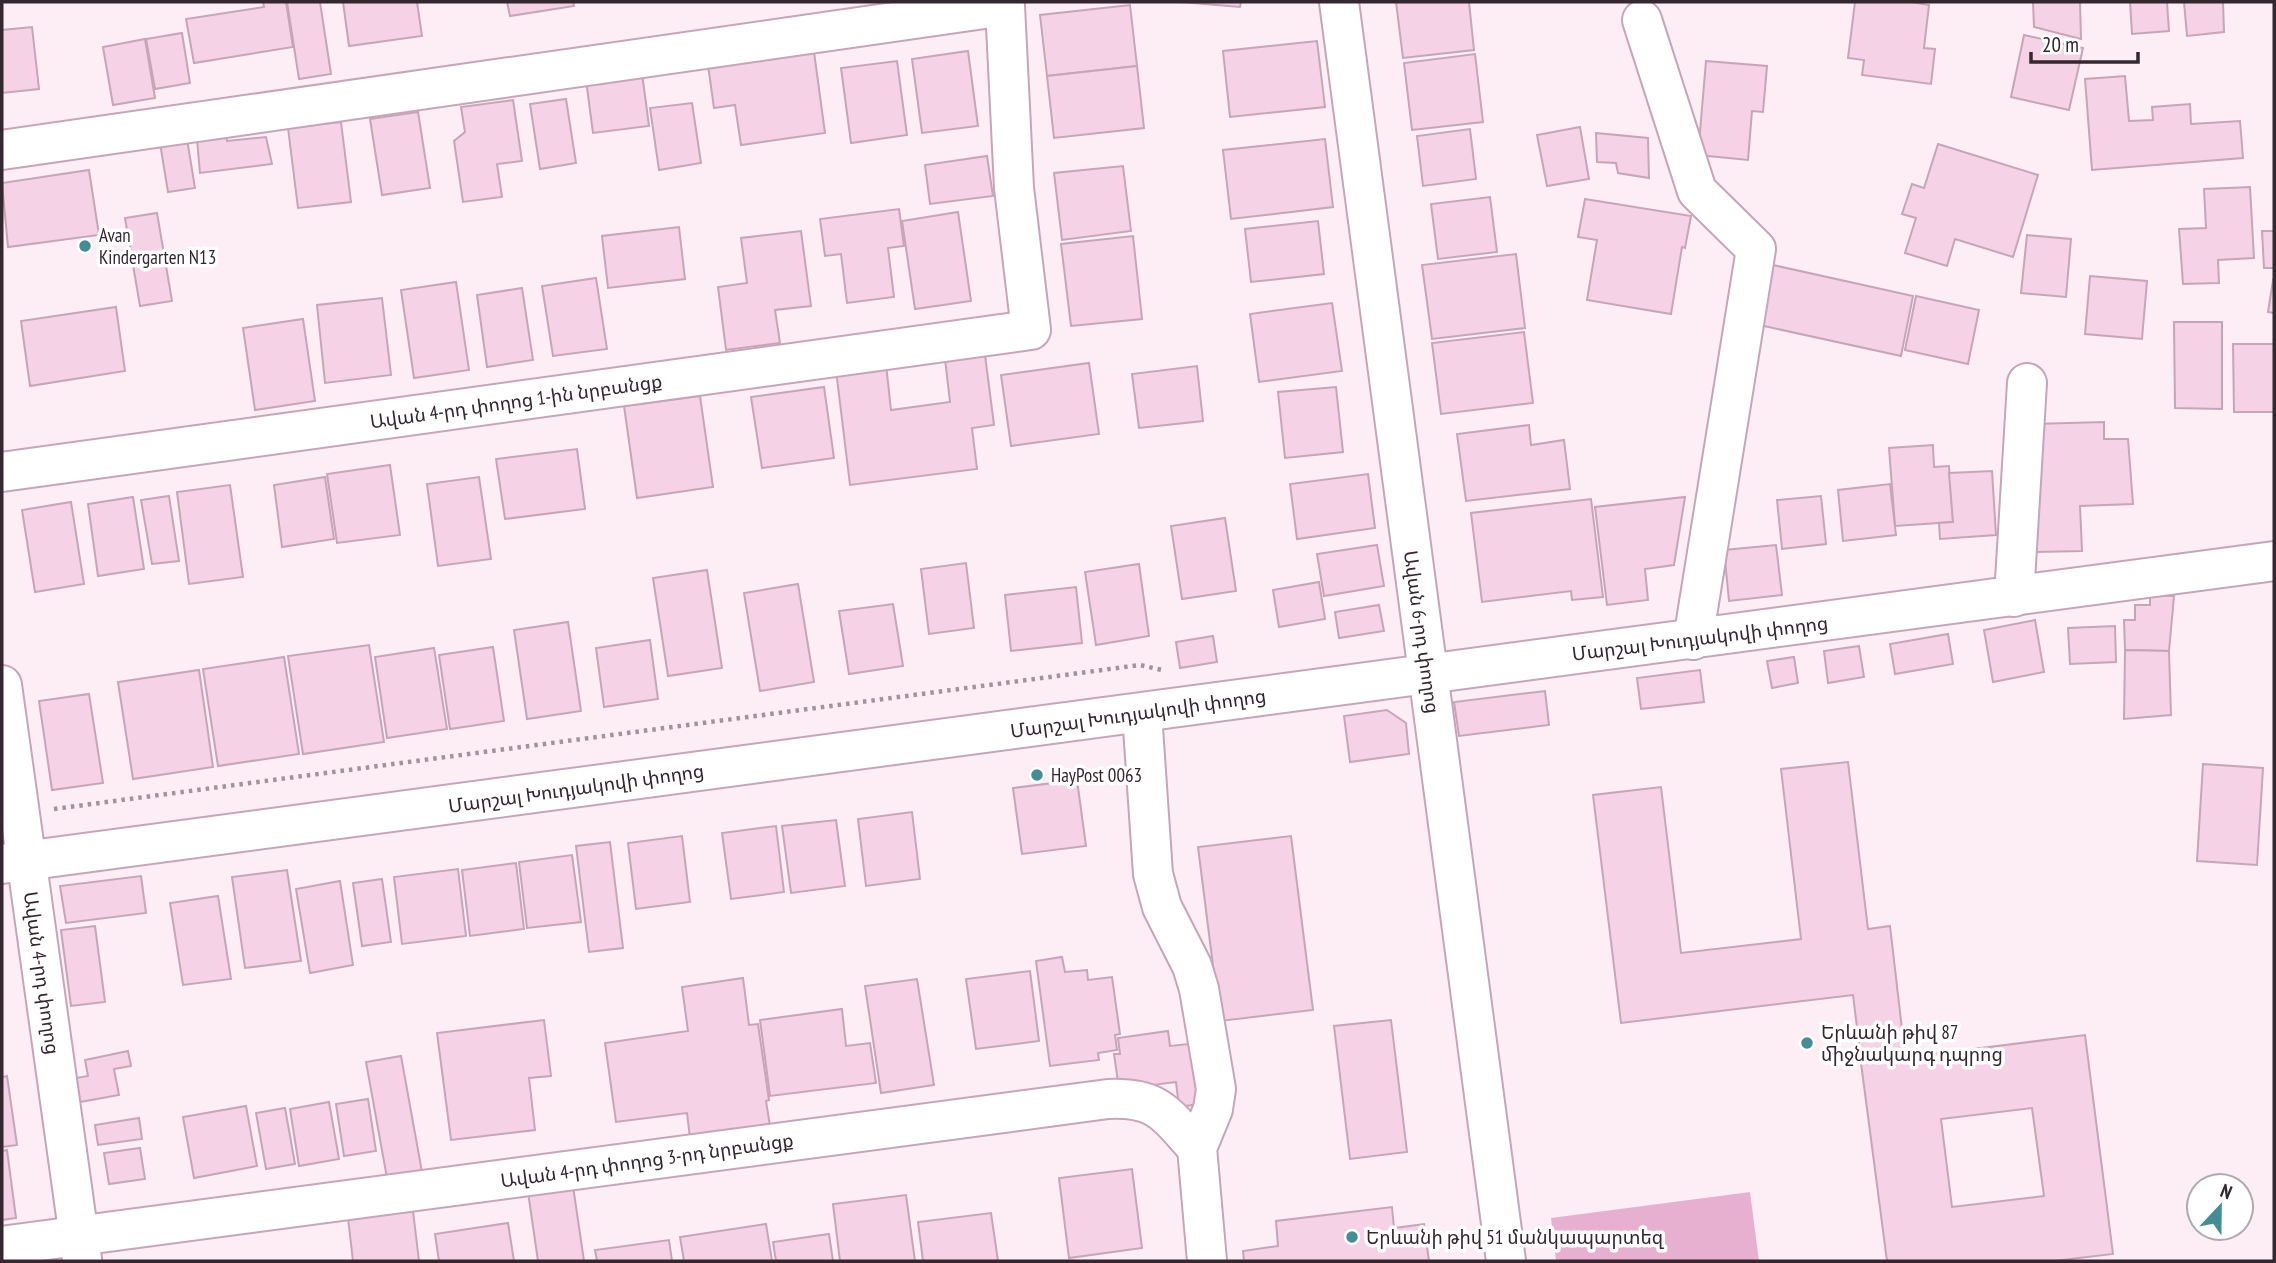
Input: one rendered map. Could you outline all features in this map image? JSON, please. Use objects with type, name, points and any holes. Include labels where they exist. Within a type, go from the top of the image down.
[{"type":"street","name":"Ավան 6-րդ փողոց","points":[[1339,2],[1506,1261]]},
{"type":"street","name":"Ավան 4-րդ փողոց 1-ին նրբանցք","points":[[2,150],[1004,6],[1014,188],[1031,330],[2,472]]},
{"type":"street","points":[[1642,20],[1697,191],[1756,249],[1693,640]]},
{"type":"street","points":[[2014,597],[2027,383]]},
{"type":"street","name":"Մարշալ Խուդյակովի փողոց","points":[[14,863],[2274,561]]},
{"type":"street","name":"Ավան 4-րդ փողոց","points":[[2,685],[14,863],[80,1248]]},
{"type":"street","points":[[1142,713],[1153,873],[1162,907],[1192,966],[1199,989],[1216,1089],[1213,1109],[1197,1148],[1207,1261]]},
{"type":"street","name":"Ավան 4-րդ փողոց 3-րդ նրբանցք","points":[[2,1246],[80,1248],[1108,1099],[1131,1098],[1154,1104],[1197,1148]]},
{"type":"path","points":[[53,809],[1140,665],[1173,672]]},
{"type":"shaded area","points":[[1750,1192],[1759,1261],[1556,1261],[1551,1218]]},
{"type":"building","points":[[263,2],[286,2],[293,47],[194,63],[186,19],[264,7]]},
{"type":"building","points":[[287,2],[320,2],[331,74],[299,79]]},
{"type":"building","points":[[343,2],[417,2],[422,36],[349,46]]},
{"type":"building","points":[[507,2],[573,2],[574,6],[510,16]]},
{"type":"building","points":[[1180,2],[1241,2],[1240,7]]},
{"type":"building","points":[[1396,2],[1469,2],[1474,50],[1403,58]]},
{"type":"building","points":[[1855,2],[1911,2],[1929,5],[1924,48],[1935,49],[1931,84],[1862,75],[1864,60],[1848,58]]},
{"type":"building","points":[[2033,2],[2080,2],[2081,39],[2034,27]]},
{"type":"building","points":[[2130,2],[2167,2],[2169,31],[2132,34]]},
{"type":"building","points":[[2184,2],[2223,2],[2224,32],[2187,36]]},
{"type":"building","points":[[1130,5],[1137,66],[1047,76],[1040,15]]},
{"type":"building","points":[[32,27],[39,89],[2,93],[2,30]]},
{"type":"building","points":[[182,33],[190,83],[155,89],[146,39]]},
{"type":"building","points":[[2024,35],[2083,48],[2069,110],[2011,97]]},
{"type":"building","points":[[145,39],[155,98],[113,105],[103,47]]},
{"type":"building","points":[[1317,41],[1325,107],[1230,117],[1223,51]]},
{"type":"building","points":[[968,51],[978,126],[922,133],[912,59]]},
{"type":"building","points":[[814,52],[825,133],[741,145],[735,105],[714,108],[708,65]]},
{"type":"building","points":[[1475,54],[1483,122],[1412,130],[1404,63]]},
{"type":"building","points":[[897,61],[907,135],[851,143],[841,68]]},
{"type":"building","points":[[1706,61],[1767,66],[1763,112],[1752,111],[1748,160],[1698,155]]},
{"type":"building","points":[[1137,66],[1144,128],[1054,138],[1047,76]]},
{"type":"building","points":[[642,73],[649,126],[593,133],[586,80]]},
{"type":"building","points":[[2125,76],[2129,121],[2153,120],[2152,107],[2190,104],[2191,124],[2240,121],[2243,158],[2092,170],[2085,79]]},
{"type":"building","points":[[566,99],[576,163],[540,169],[530,104]]},
{"type":"building","points":[[513,100],[522,161],[497,164],[502,197],[463,202],[454,141],[465,132],[461,107]]},
{"type":"building","points":[[692,103],[701,163],[659,170],[650,108]]},
{"type":"building","points":[[418,112],[430,188],[382,195],[370,119]]},
{"type":"building","points":[[341,122],[351,202],[298,208],[288,128]]},
{"type":"building","points":[[1580,127],[1589,179],[1547,186],[1537,135]]},
{"type":"building","points":[[1470,129],[1476,179],[1423,186],[1417,136]]},
{"type":"building","points":[[1596,133],[1648,138],[1649,178],[1618,173],[1616,163],[1597,162]]},
{"type":"building","points":[[226,135],[227,141],[266,137],[272,164],[200,173],[197,139]]},
{"type":"building","points":[[187,139],[195,188],[168,192],[160,143]]},
{"type":"building","points":[[1325,139],[1333,207],[1231,219],[1223,150]]},
{"type":"building","points":[[1938,144],[2038,175],[2013,257],[1955,239],[1947,266],[1905,253],[1916,218],[1902,214],[1912,184],[1924,188]]},
{"type":"building","points":[[987,156],[993,196],[930,204],[925,165]]},
{"type":"building","points":[[1123,166],[1131,231],[1062,240],[1054,173]]},
{"type":"building","points":[[89,170],[99,235],[8,247],[2,183]]},
{"type":"building","points":[[2250,187],[2254,258],[2218,260],[2219,283],[2183,284],[2179,229],[2206,228],[2204,189]]},
{"type":"building","points":[[1490,197],[1497,252],[1438,259],[1431,204]]},
{"type":"building","points":[[1585,199],[1691,216],[1685,248],[1682,247],[1671,314],[1587,300],[1597,240],[1578,237]]},
{"type":"building","points":[[899,209],[904,246],[888,248],[894,297],[847,303],[841,254],[825,256],[820,219]]},
{"type":"building","points":[[958,212],[971,301],[915,309],[902,221]]},
{"type":"building","points":[[157,213],[172,301],[140,306],[125,218]]},
{"type":"building","points":[[1318,221],[1324,274],[1251,282],[1245,229]]},
{"type":"building","points":[[679,227],[685,279],[608,288],[602,236]]},
{"type":"building","points":[[801,231],[811,306],[775,310],[780,343],[726,350],[718,287],[747,283],[741,238]]},
{"type":"building","points":[[2262,231],[2274,231],[2274,268],[2264,268]]},
{"type":"building","points":[[2027,235],[2071,239],[2066,297],[2021,293]]},
{"type":"building","points":[[1133,236],[1142,319],[1071,326],[1061,244]]},
{"type":"building","points":[[1516,254],[1525,328],[1432,339],[1422,265]]},
{"type":"building","points":[[1773,265],[1913,296],[1901,356],[1759,325]]},
{"type":"building","points":[[2090,276],[2147,281],[2142,339],[2085,334]]},
{"type":"building","points":[[596,278],[607,349],[553,356],[542,286]]},
{"type":"building","points":[[2274,281],[2274,313],[2268,312]]},
{"type":"building","points":[[456,282],[469,370],[414,378],[401,290]]},
{"type":"building","points":[[522,288],[533,360],[487,367],[477,295]]},
{"type":"building","points":[[1916,296],[1979,310],[1968,364],[1905,350]]},
{"type":"building","points":[[382,298],[391,375],[325,383],[317,305]]},
{"type":"building","points":[[1332,303],[1342,371],[1259,382],[1250,314]]},
{"type":"building","points":[[116,307],[125,371],[30,386],[21,321]]},
{"type":"building","points":[[303,319],[315,401],[255,410],[243,328]]},
{"type":"building","points":[[2174,322],[2222,322],[2222,409],[2175,408]]},
{"type":"building","points":[[1524,332],[1533,403],[1441,414],[1432,343]]},
{"type":"building","points":[[2233,344],[2274,344],[2274,412],[2234,412]]},
{"type":"building","points":[[985,355],[994,425],[972,428],[977,469],[850,485],[836,370],[886,364],[891,410],[950,402],[945,359]]},
{"type":"building","points":[[1089,363],[1099,434],[1011,446],[1001,375]]},
{"type":"building","points":[[1197,366],[1203,421],[1139,428],[1132,374]]},
{"type":"building","points":[[824,387],[834,458],[762,468],[751,397]]},
{"type":"building","points":[[1336,387],[1343,452],[1285,458],[1278,392]]},
{"type":"building","points":[[700,396],[713,487],[637,498],[624,406]]},
{"type":"building","points":[[2104,422],[2104,439],[2128,439],[2133,504],[2080,506],[2082,551],[2037,552],[2032,424]]},
{"type":"building","points":[[1529,425],[1531,445],[1564,440],[1570,489],[1466,501],[1457,434]]},
{"type":"building","points":[[1933,445],[1934,467],[1949,466],[1953,522],[1895,526],[1889,448]]},
{"type":"building","points":[[577,449],[585,509],[505,519],[496,459]]},
{"type":"building","points":[[390,465],[400,535],[337,543],[327,474]]},
{"type":"building","points":[[1992,471],[1996,535],[1940,539],[1939,523],[1953,522],[1949,473]]},
{"type":"building","points":[[1368,474],[1375,528],[1297,539],[1290,484]]},
{"type":"building","points":[[325,477],[334,539],[282,547],[274,485]]},
{"type":"building","points":[[479,477],[491,559],[438,566],[427,484]]},
{"type":"building","points":[[1890,484],[1896,535],[1843,541],[1838,490]]},
{"type":"building","points":[[230,485],[243,577],[189,584],[177,492]]},
{"type":"building","points":[[169,496],[179,561],[152,564],[141,500]]},
{"type":"building","points":[[1821,496],[1826,544],[1782,549],[1777,500]]},
{"type":"building","points":[[133,497],[144,569],[98,576],[88,504]]},
{"type":"building","points":[[1685,497],[1674,565],[1645,569],[1648,600],[1607,605],[1595,507]]},
{"type":"building","points":[[1591,499],[1603,597],[1572,600],[1571,591],[1482,602],[1471,513]]},
{"type":"building","points":[[71,502],[84,584],[35,592],[22,510]]},
{"type":"building","points":[[1225,518],[1236,591],[1182,599],[1171,526]]},
{"type":"building","points":[[1377,545],[1384,586],[1324,596],[1317,554]]},
{"type":"building","points":[[1776,545],[1782,595],[1729,601],[1724,550]]},
{"type":"building","points":[[966,563],[974,628],[929,634],[921,569]]},
{"type":"building","points":[[1139,564],[1149,636],[1096,645],[1085,572]]},
{"type":"building","points":[[707,570],[722,668],[668,676],[653,578]]},
{"type":"building","points":[[1319,582],[1325,619],[1279,627],[1273,590]]},
{"type":"building","points":[[798,584],[814,682],[760,691],[744,593]]},
{"type":"building","points":[[1076,587],[1082,643],[1011,651],[1005,595]]},
{"type":"building","points":[[2150,596],[2174,596],[2169,651],[2125,650],[2124,620],[2135,620],[2135,605],[2150,605]]},
{"type":"building","points":[[893,604],[903,666],[849,674],[839,611]]},
{"type":"building","points":[[1379,605],[1384,631],[1339,638],[1335,612]]},
{"type":"building","points":[[2035,620],[2044,672],[1993,682],[1984,630]]},
{"type":"building","points":[[568,622],[581,711],[527,719],[514,630]]},
{"type":"building","points":[[2115,626],[2116,662],[2070,664],[2068,628]]},
{"type":"building","points":[[1948,634],[1953,664],[1895,674],[1890,644]]},
{"type":"building","points":[[1213,636],[1217,662],[1180,668],[1176,642]]},
{"type":"building","points":[[650,640],[658,699],[604,707],[596,648]]},
{"type":"building","points":[[369,645],[384,742],[303,754],[288,656]]},
{"type":"building","points":[[1859,646],[1864,677],[1828,683],[1824,651]]},
{"type":"building","points":[[493,647],[504,721],[450,729],[439,655]]},
{"type":"building","points":[[434,648],[447,729],[387,738],[375,657]]},
{"type":"building","points":[[2125,650],[2169,651],[2171,715],[2124,719]]},
{"type":"building","points":[[284,657],[299,754],[218,766],[203,669]]},
{"type":"building","points":[[1794,657],[1798,683],[1772,688],[1767,661]]},
{"type":"building","points":[[199,670],[213,767],[133,779],[118,682]]},
{"type":"building","points":[[1700,670],[1704,702],[1641,709],[1637,678]]},
{"type":"building","points":[[1545,691],[1549,725],[1459,736],[1454,702]]},
{"type":"building","points":[[89,694],[103,783],[52,790],[39,701]]},
{"type":"building","points":[[1387,710],[1406,723],[1409,754],[1350,762],[1344,716]]},
{"type":"building","points":[[1848,762],[1868,929],[1890,926],[1905,1055],[1861,1060],[1853,995],[1621,1023],[1593,795],[1661,787],[1681,953],[1801,939],[1781,769]]},
{"type":"building","points":[[2203,764],[2263,768],[2257,865],[2197,861]]},
{"type":"building","points":[[1077,780],[1086,846],[1022,854],[1013,788]]},
{"type":"building","points":[[912,812],[920,879],[866,886],[858,819]]},
{"type":"building","points":[[836,820],[845,886],[791,893],[782,826]]},
{"type":"building","points":[[776,826],[784,892],[731,899],[722,833]]},
{"type":"building","points":[[682,836],[690,902],[636,909],[628,843]]},
{"type":"building","points":[[1291,836],[1313,1010],[1220,1021],[1198,847]]},
{"type":"building","points":[[610,842],[623,948],[589,952],[576,846]]},
{"type":"building","points":[[572,855],[581,922],[527,928],[519,862]]},
{"type":"building","points":[[516,863],[524,929],[470,936],[462,870]]},
{"type":"building","points":[[458,869],[466,936],[402,944],[394,877]]},
{"type":"building","points":[[287,870],[301,961],[245,968],[232,877]]},
{"type":"building","points":[[141,876],[146,913],[66,923],[60,886]]},
{"type":"building","points":[[382,879],[391,942],[362,946],[353,883]]},
{"type":"building","points":[[340,881],[353,965],[310,973],[296,889]]},
{"type":"building","points":[[218,896],[231,979],[183,985],[170,903]]},
{"type":"building","points":[[95,926],[105,1002],[71,1006],[61,930]]},
{"type":"building","points":[[1062,957],[1065,972],[1087,970],[1088,980],[1112,977],[1120,1034],[1115,1035],[1117,1050],[1098,1053],[1099,1060],[1050,1066],[1036,961]]},
{"type":"building","points":[[1030,971],[1039,1041],[976,1049],[966,979]]},
{"type":"building","points":[[743,978],[749,1025],[758,1024],[770,1126],[690,1138],[687,1113],[616,1122],[605,1043],[688,1031],[682,987]]},
{"type":"building","points":[[917,979],[934,1085],[881,1093],[865,986]]},
{"type":"building","points":[[842,1009],[846,1046],[870,1043],[876,1083],[770,1096],[760,1020]]},
{"type":"building","points":[[544,1020],[551,1076],[529,1078],[535,1130],[451,1140],[437,1033]]},
{"type":"building","points":[[1391,1020],[1407,1152],[1350,1159],[1334,1026]]},
{"type":"building","points":[[1168,1031],[1170,1046],[1198,1043],[1206,1103],[1179,1107],[1176,1082],[1119,1089],[1114,1054],[1120,1054],[1118,1038]]},
{"type":"building","points":[[2085,1035],[2113,1254],[2054,1261],[1887,1261],[1861,1063]],"holes":[[[2032,1108],[2044,1196],[1952,1207],[1941,1119]]]},
{"type":"building","points":[[128,1051],[131,1066],[114,1069],[119,1095],[80,1102],[76,1078],[88,1076],[85,1060]]},
{"type":"building","points":[[401,1056],[422,1172],[387,1178],[366,1062]]},
{"type":"building","points":[[7,1076],[17,1145],[2,1147],[2,1077]]},
{"type":"building","points":[[368,1099],[376,1151],[344,1156],[336,1104]]},
{"type":"building","points":[[329,1102],[339,1159],[299,1166],[290,1109]]},
{"type":"building","points":[[246,1106],[257,1166],[194,1178],[183,1117]]},
{"type":"building","points":[[285,1108],[295,1164],[266,1169],[256,1113]]},
{"type":"building","points":[[139,1118],[142,1139],[98,1145],[95,1125]]},
{"type":"building","points":[[140,1148],[145,1179],[109,1184],[104,1153]]},
{"type":"building","points":[[7,1150],[16,1218],[2,1220],[2,1151]]},
{"type":"building","points":[[1132,1169],[1142,1248],[1069,1258],[1059,1178]]},
{"type":"building","points":[[573,1186],[584,1261],[538,1261],[528,1192]]},
{"type":"building","points":[[906,1195],[915,1261],[840,1261],[833,1204]]},
{"type":"building","name":"Երևանի թիվ 51 մանկապարտեզ","points":[[1392,1207],[1394,1228],[1424,1224],[1429,1261],[1244,1261],[1243,1251],[1278,1246],[1276,1221]]},
{"type":"building","points":[[413,1211],[419,1261],[353,1261],[348,1218]]},
{"type":"building","points":[[991,1213],[998,1261],[923,1261],[918,1222]]},
{"type":"building","points":[[508,1223],[514,1261],[439,1261],[435,1234]]},
{"type":"building","points":[[766,1224],[772,1261],[684,1261],[680,1237]]},
{"type":"building","points":[[829,1234],[833,1261],[776,1261],[773,1242]]},
{"type":"building","points":[[669,1240],[672,1261],[597,1261],[595,1250]]},
{"type":"place","name":"Avan Kindergarten N13","points":[[85,246]]},
{"type":"place","name":"HayPost 0063","points":[[1037,775]]},
{"type":"place","name":"Երևանի թիվ 87 միջնակարգ դպրոց","points":[[1807,1043]]},
{"type":"place","name":"Երևանի թիվ 51 մանկապարտեզ","points":[[1352,1237]]}]
